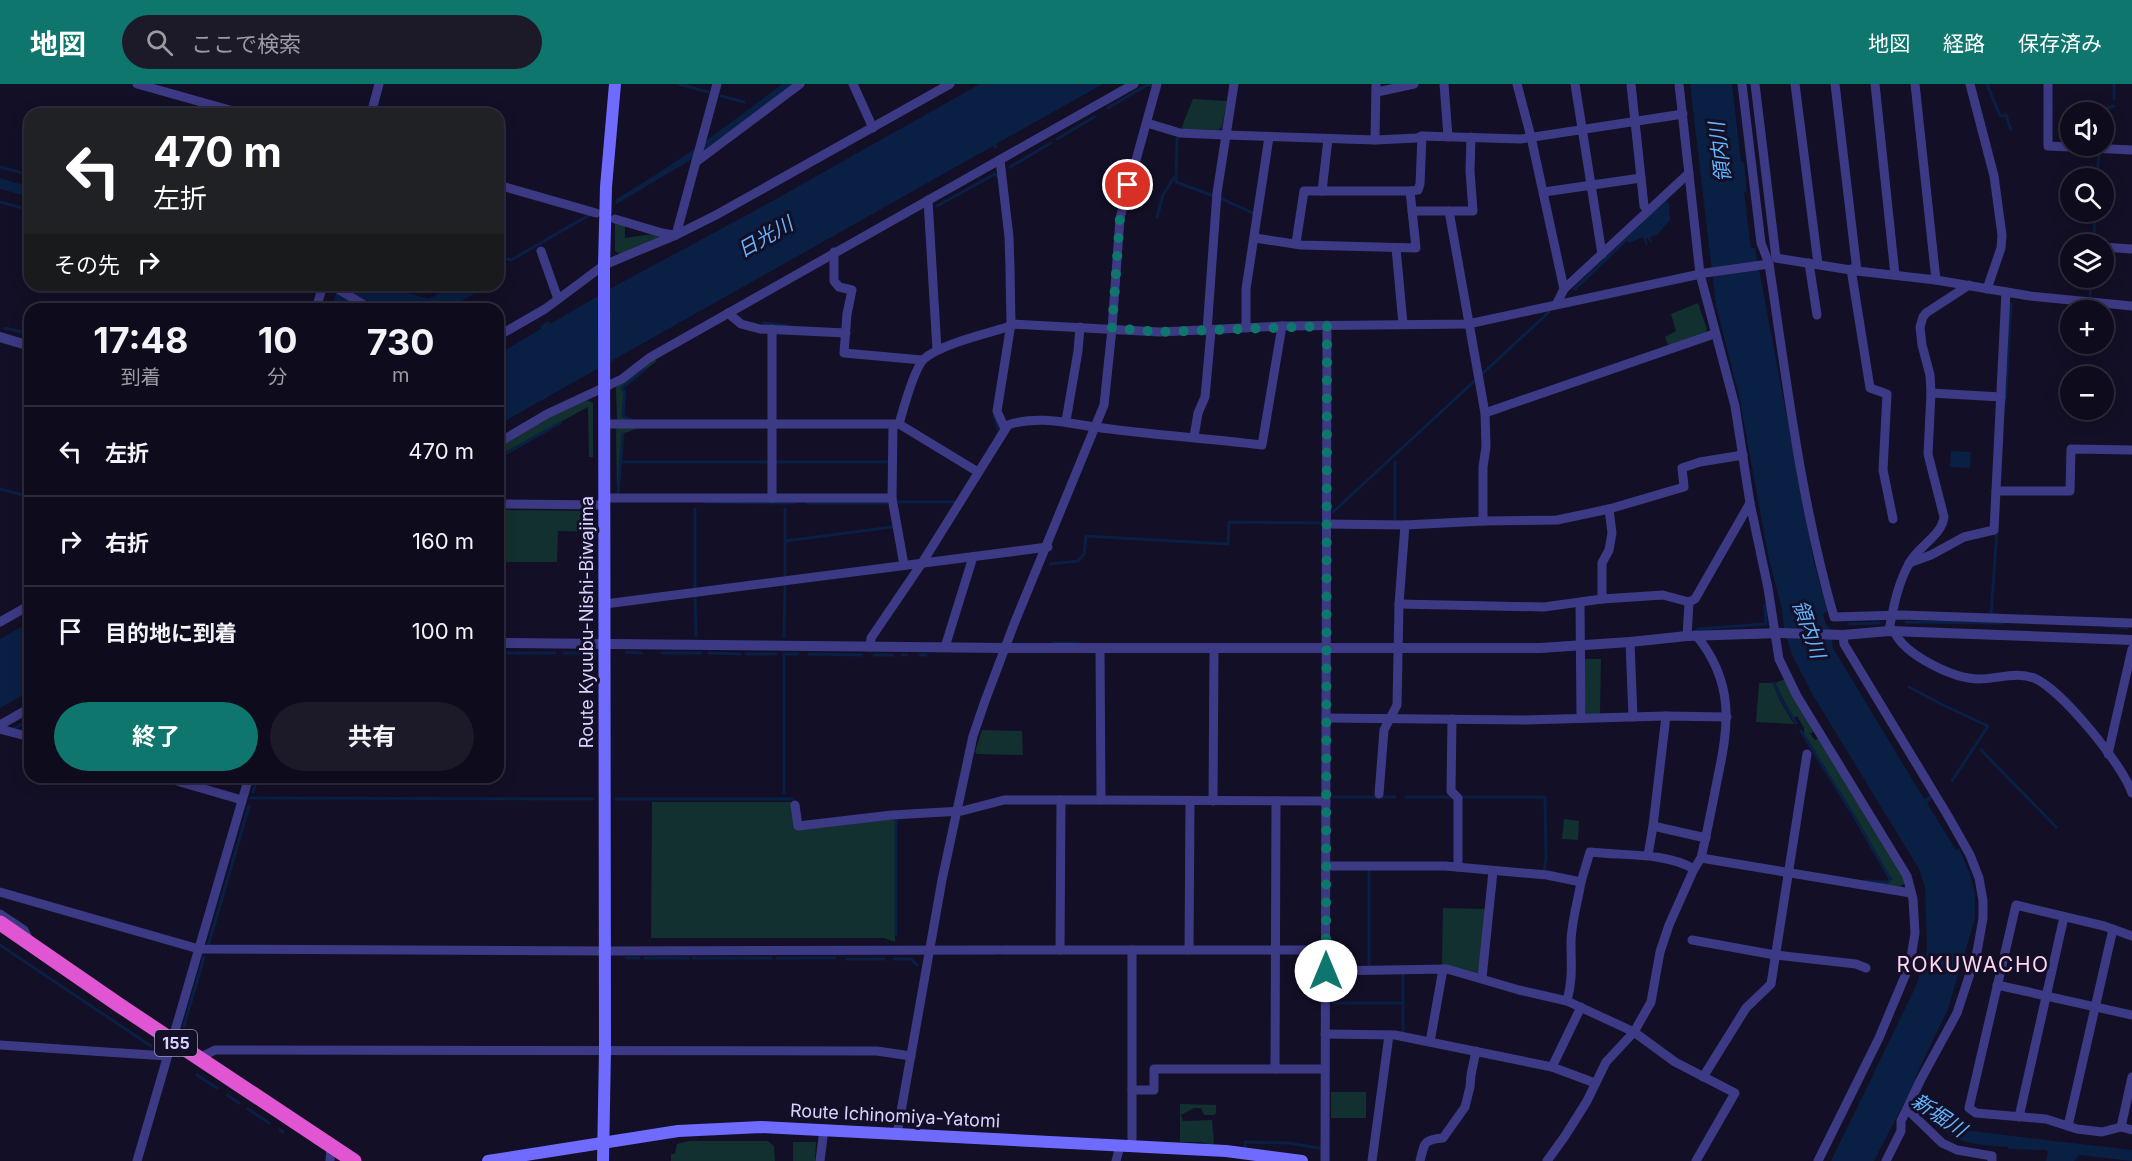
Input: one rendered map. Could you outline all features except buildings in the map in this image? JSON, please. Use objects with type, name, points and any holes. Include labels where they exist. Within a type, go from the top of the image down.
[{"type":"highway","name":"155","points":[[0,923],[199,1058],[330,1154],[354,1161]]},
{"type":"main road","name":"Route Kyuubu-Nishi-Biwajima","points":[[603,1161],[605,1050],[604,265],[606,187],[615,84]]},
{"type":"main road","name":"Route Ichinomiya-Yatomi","points":[[488,1161],[604,1142],[712,1128],[824,1129],[1126,1146],[1302,1161]]},
{"type":"street","points":[[137,84],[223,108]]},
{"type":"street","points":[[373,108],[379,84]]},
{"type":"street","points":[[676,235],[717,84]]},
{"type":"street","points":[[696,160],[800,84]]},
{"type":"street","points":[[853,84],[873,128]]},
{"type":"street","points":[[504,332],[558,299],[604,265],[676,235],[950,84]]},
{"type":"street","points":[[504,439],[605,383],[622,379],[649,357],[1134,84]]},
{"type":"street","points":[[897,1134],[942,880],[974,736],[984,701],[1104,405],[1120,218],[1157,84]]},
{"type":"street","points":[[1194,437],[1198,413],[1205,397],[1217,193],[1234,84]]},
{"type":"street","points":[[1375,140],[1377,88],[1414,84]]},
{"type":"street","points":[[1444,84],[1448,136]]},
{"type":"street","points":[[1517,84],[1544,192],[1564,289]]},
{"type":"street","points":[[1575,84],[1602,254]]},
{"type":"street","points":[[1631,84],[1644,206],[1648,212]]},
{"type":"street","points":[[1679,84],[1702,273],[1714,333],[1735,406],[1750,503],[1778,633],[1779,658],[1797,696],[1902,867],[1911,893],[1915,933],[1910,964],[1879,1038],[1818,1161]]},
{"type":"street","points":[[1742,84],[1761,243],[1765,254]]},
{"type":"street","points":[[1755,84],[1776,258],[2064,300],[2132,306]]},
{"type":"street","points":[[1795,84],[1814,264],[1817,315]]},
{"type":"street","points":[[1835,84],[1854,270],[1870,387],[1887,394],[1883,470],[1893,519]]},
{"type":"street","points":[[1875,84],[1895,275]]},
{"type":"street","points":[[1915,84],[1936,280]]},
{"type":"street","points":[[1970,84],[1994,176],[2002,235],[2001,248],[1987,289]]},
{"type":"street","points":[[2048,84],[2048,146],[2132,150]]},
{"type":"street","points":[[1147,123],[1180,133],[1375,140],[1422,136],[1531,137],[1683,114]]},
{"type":"street","points":[[1296,243],[1304,191],[1418,190],[1422,136]]},
{"type":"street","points":[[1246,328],[1246,289],[1269,137]]},
{"type":"street","points":[[1412,211],[1473,211],[1470,171],[1471,137]]},
{"type":"street","points":[[1322,191],[1328,139]]},
{"type":"street","points":[[1000,160],[1009,237],[1011,325],[997,411],[1005,429]]},
{"type":"street","points":[[1557,303],[1564,289],[1689,173]]},
{"type":"street","points":[[1544,192],[1641,178]]},
{"type":"street","points":[[504,187],[594,212]]},
{"type":"street","points":[[1255,238],[1313,246],[1416,249],[1410,191]]},
{"type":"street","points":[[928,200],[937,351]]},
{"type":"street","points":[[1770,206],[1767,222],[1766,264],[1800,468],[1822,577],[1834,618],[1892,616],[2132,623]]},
{"type":"street","points":[[1449,211],[1485,412],[1483,521]]},
{"type":"street","points":[[615,219],[676,235]]},
{"type":"street","points":[[1396,248],[1402,324]]},
{"type":"street","points":[[2114,248],[2132,249]]},
{"type":"street","points":[[541,251],[558,299]]},
{"type":"street","points":[[834,252],[834,281],[839,287],[852,290],[844,353],[922,360],[937,351],[1011,325],[1160,332],[1282,326],[1468,324],[1702,273],[1766,264]]},
{"type":"street","points":[[1969,285],[1926,313],[1921,322],[1922,345],[1930,375],[1931,393],[1928,454],[1930,469],[1943,506],[1944,522],[1909,563],[1898,591],[1892,616],[1892,631],[1909,651],[1950,672],[1971,678],[2021,675],[2034,678],[2047,686],[2080,718],[2123,775],[2132,793]]},
{"type":"street","points":[[341,291],[361,303]]},
{"type":"street","points":[[1909,563],[1931,555],[1964,537],[1994,530],[2006,292]]},
{"type":"street","points":[[728,313],[741,324],[772,330],[846,333]]},
{"type":"street","points":[[870,647],[871,639],[922,563],[1008,425],[1020,421],[1066,421],[1095,427],[1262,445],[1282,326]]},
{"type":"street","points":[[1325,1161],[1327,326]]},
{"type":"street","points":[[1066,421],[1080,327]]},
{"type":"street","points":[[772,330],[772,498]]},
{"type":"street","points":[[1485,412],[1714,333]]},
{"type":"street","points":[[0,337],[24,343]]},
{"type":"street","points":[[904,565],[892,498],[896,424],[922,360]]},
{"type":"street","points":[[1931,393],[2001,397]]},
{"type":"street","points":[[605,424],[896,424],[978,472]]},
{"type":"street","points":[[1996,491],[2070,490],[2071,449],[2132,450]]},
{"type":"street","points":[[1326,524],[1405,525],[1557,520],[1609,509],[1684,487],[1682,468],[1701,462],[1743,455]]},
{"type":"street","points":[[504,504],[772,498],[892,498]]},
{"type":"street","points":[[1399,604],[1544,607],[1602,599],[1663,595],[1689,602],[1695,599],[1750,503]]},
{"type":"street","points":[[1602,599],[1602,562],[1609,550],[1612,533],[1609,509]]},
{"type":"street","points":[[1379,794],[1384,730],[1397,705],[1399,604],[1405,525]]},
{"type":"street","points":[[605,604],[1047,547]]},
{"type":"street","points":[[945,647],[973,557]]},
{"type":"street","points":[[1547,1161],[1566,1136],[1606,1062],[1634,1032],[1651,1002],[1660,951],[1669,925],[1701,858],[1725,742],[1727,717],[1722,682],[1709,651],[1692,636],[1689,602]]},
{"type":"street","points":[[1580,603],[1581,718]]},
{"type":"street","points":[[0,622],[24,608]]},
{"type":"street","points":[[504,643],[1006,648],[1540,648],[1692,636],[1778,633],[1841,635],[1892,631],[2132,640]]},
{"type":"street","points":[[1841,635],[1844,644],[1970,855],[1979,878],[1983,901],[1983,918],[1977,952],[1957,1013],[1921,1079],[1901,1121],[1900,1131],[1886,1161]]},
{"type":"street","points":[[1630,642],[1633,717]]},
{"type":"street","points":[[1100,648],[1101,800]]},
{"type":"street","points":[[1213,801],[1214,648]]},
{"type":"street","points":[[2108,754],[2132,649]]},
{"type":"street","points":[[0,727],[24,712]]},
{"type":"street","points":[[1648,855],[1666,716]]},
{"type":"street","points":[[1326,718],[1727,717]]},
{"type":"street","points":[[1452,719],[1451,791],[1458,798],[1458,867]]},
{"type":"street","points":[[0,727],[24,736]]},
{"type":"street","points":[[1703,1077],[1746,1008],[1771,984],[1807,754]]},
{"type":"street","points":[[184,783],[242,800]]},
{"type":"street","points":[[137,1161],[247,783]]},
{"type":"street","points":[[795,805],[798,826],[962,811],[1004,800],[1326,801]]},
{"type":"street","points":[[1060,950],[1061,800]]},
{"type":"street","points":[[1189,950],[1190,801]]},
{"type":"street","points":[[1275,801],[1275,1069]]},
{"type":"street","points":[[1653,826],[1706,838]]},
{"type":"street","points":[[1567,1001],[1572,983],[1571,942],[1581,882],[1590,852],[1648,855],[1688,865],[1694,869]]},
{"type":"street","points":[[1701,858],[1911,893]]},
{"type":"street","points":[[1326,866],[1458,867],[1547,875],[1581,882]]},
{"type":"street","points":[[1482,978],[1493,871]]},
{"type":"street","points":[[0,892],[199,949],[1326,950]]},
{"type":"street","points":[[2132,936],[2113,929],[2016,905],[1969,1108],[1976,1113],[2046,1119],[2077,1129],[2102,1132],[2121,1127],[2132,1130]]},
{"type":"street","points":[[0,914],[24,930],[33,947]]},
{"type":"street","points":[[2019,1117],[2064,917]]},
{"type":"street","points":[[2068,1126],[2113,929]]},
{"type":"street","points":[[1692,940],[1776,955],[1856,964],[1866,968]]},
{"type":"street","points":[[1116,1161],[1126,1146],[1132,1090],[1132,950]]},
{"type":"street","points":[[1326,971],[1443,969],[1567,1001],[1634,1032],[1675,1062],[1735,1093],[1696,1161]]},
{"type":"street","points":[[1430,1042],[1443,969]]},
{"type":"street","points":[[1997,985],[2132,1015]]},
{"type":"street","points":[[1552,1067],[1581,1007]]},
{"type":"street","points":[[1326,1034],[1389,1035],[1430,1042],[1552,1067],[1595,1083]]},
{"type":"street","points":[[1372,1161],[1389,1035]]},
{"type":"street","points":[[0,1045],[167,1056]]},
{"type":"street","points":[[199,1058],[215,1050],[877,1051],[911,1056]]},
{"type":"street","points":[[1420,1161],[1425,1142],[1443,1138],[1465,1107],[1476,1051]]},
{"type":"street","points":[[1132,1090],[1154,1090],[1154,1069],[1326,1069]]},
{"type":"street","points":[[2121,1127],[2132,1077]]},
{"type":"street","points":[[1908,1107],[1942,1143],[1957,1150],[1992,1156],[1992,1161]]},
{"type":"street","points":[[820,1161],[824,1129]]},
{"type":"green space","points":[[1193,99],[1227,101],[1222,127],[1218,130],[1181,129]]},
{"type":"green space","points":[[615,222],[625,224],[625,238],[653,234],[659,235],[660,238],[620,254],[615,251]]},
{"type":"green space","points":[[1698,303],[1707,329],[1705,334],[1669,347],[1665,337],[1676,331],[1671,314]]},
{"type":"green space","points":[[653,359],[657,361],[621,388],[624,392],[622,416],[633,421],[617,421],[616,387]]},
{"type":"green space","points":[[587,400],[593,403],[593,457],[589,457],[588,407],[504,453],[504,443],[551,416]]},
{"type":"green space","points":[[618,427],[638,428],[622,434],[617,494],[616,430]]},
{"type":"green space","points":[[504,510],[593,511],[593,532],[558,531],[557,562],[504,562]]},
{"type":"green space","points":[[1583,659],[1601,659],[1600,715],[1586,715]]},
{"type":"green space","points":[[1785,679],[1814,731],[1810,734],[1815,740],[1819,738],[1904,877],[1904,884],[1899,887],[1853,881],[1888,883],[1893,878],[1890,878],[1855,816],[1804,735],[1804,728],[1797,716],[1793,718],[1775,683]]},
{"type":"green space","points":[[1759,683],[1773,683],[1780,701],[1794,724],[1756,722]]},
{"type":"green space","points":[[982,730],[1022,731],[1023,755],[977,754],[975,752]]},
{"type":"green space","points":[[652,802],[791,802],[795,830],[895,819],[895,942],[884,938],[651,938]]},
{"type":"green space","points":[[1564,819],[1579,821],[1578,840],[1562,839]]},
{"type":"green space","points":[[1443,908],[1486,909],[1480,972],[1477,974],[1442,966]]},
{"type":"green space","points":[[1331,1092],[1366,1092],[1366,1118],[1331,1118]]},
{"type":"green space","points":[[1180,1104],[1216,1105],[1214,1115],[1204,1115],[1201,1108],[1194,1108],[1181,1115],[1183,1121],[1212,1120],[1214,1143],[1212,1145],[1201,1142],[1180,1142]]},
{"type":"green space","points":[[689,1141],[768,1141],[774,1146],[775,1161],[671,1161],[671,1154],[675,1154],[677,1144]]},
{"type":"green space","points":[[793,1142],[816,1142],[815,1161],[793,1161]]},
{"type":"water","points":[[782,84],[794,84],[692,159],[615,205],[616,199],[680,158]]},
{"type":"water","name":"日光川","points":[[980,84],[1103,84],[996,144],[998,148],[995,149],[993,146],[504,422],[504,351],[541,329],[540,326],[548,321],[550,324]]},
{"type":"water","points":[[1690,84],[1732,84],[1741,162],[1744,162],[1747,192],[1744,192],[1751,248],[1755,248],[1815,567],[1828,611],[1823,614],[1826,624],[1831,629],[1833,648],[1924,799],[1930,795],[1932,799],[1927,803],[1956,850],[1959,848],[1970,874],[1975,894],[1975,918],[1948,1009],[1915,1078],[1920,1081],[1920,1090],[1958,1128],[1963,1130],[2132,1150],[2132,1161],[2079,1155],[2074,1161],[2046,1161],[2048,1152],[2046,1150],[2008,1149],[2008,1147],[1967,1142],[1948,1134],[1920,1107],[1905,1101],[1874,1161],[1831,1161],[1916,986],[1927,950],[1925,888],[1919,869],[1814,697],[1793,657],[1784,630],[1782,609],[1769,560],[1739,396],[1716,306]]},
{"type":"water","points":[[0,178],[24,185],[24,195],[0,189]]},
{"type":"water","points":[[1666,200],[1669,205],[1670,220],[1657,235],[1650,237],[1652,242],[1646,239],[1648,244],[1646,245],[1643,237],[1629,243],[1627,241],[1575,291],[1572,289]]},
{"type":"water","points":[[346,291],[400,291],[429,299],[443,291],[479,291],[458,303],[366,303]]},
{"type":"water","points":[[336,292],[353,303],[333,303]]},
{"type":"water","points":[[1951,451],[1971,452],[1970,468],[1950,467]]},
{"type":"water","points":[[24,625],[24,694],[0,708],[0,639]]},
{"type":"waterway","points":[[679,84],[708,92]]},
{"type":"waterway","points":[[1987,84],[2000,116],[2006,115],[2011,130]]},
{"type":"waterway","points":[[2114,84],[2114,99]]},
{"type":"waterway","points":[[1108,108],[1147,85],[1151,85]]},
{"type":"waterway","points":[[721,96],[744,102]]},
{"type":"waterway","points":[[1057,139],[1094,117]]},
{"type":"waterway","points":[[1177,138],[1176,182],[1214,196]]},
{"type":"waterway","points":[[1010,167],[1051,143]]},
{"type":"waterway","points":[[2098,168],[2099,156]]},
{"type":"waterway","points":[[0,167],[24,173]]},
{"type":"waterway","points":[[937,206],[995,174],[999,177]]},
{"type":"waterway","points":[[1157,217],[1163,195],[1175,176]]},
{"type":"waterway","points":[[1220,198],[1255,214]]},
{"type":"waterway","points":[[0,202],[24,208]]},
{"type":"waterway","points":[[504,258],[511,260],[591,214]]},
{"type":"waterway","points":[[2094,234],[2095,222]]},
{"type":"waterway","points":[[2090,288],[2090,296]]},
{"type":"waterway","points":[[2005,404],[2011,304]]},
{"type":"waterway","points":[[1333,512],[1549,312]]},
{"type":"waterway","points":[[764,323],[789,326]]},
{"type":"waterway","points":[[5,328],[24,333]]},
{"type":"waterway","points":[[634,421],[623,416],[625,392],[622,388],[644,370]]},
{"type":"waterway","points":[[994,415],[999,432],[997,434]]},
{"type":"waterway","points":[[504,455],[560,423]]},
{"type":"waterway","points":[[618,494],[623,434]]},
{"type":"waterway","points":[[620,462],[768,462]]},
{"type":"waterway","points":[[776,462],[889,462]]},
{"type":"waterway","points":[[1395,462],[1395,522]]},
{"type":"waterway","points":[[0,489],[24,495]]},
{"type":"waterway","points":[[704,502],[795,503]]},
{"type":"waterway","points":[[899,502],[956,502]]},
{"type":"waterway","points":[[808,503],[886,503]]},
{"type":"waterway","points":[[695,509],[695,588]]},
{"type":"waterway","points":[[785,509],[785,577]]},
{"type":"waterway","points":[[1050,564],[1078,561],[1084,554],[1086,536],[1228,544],[1229,522],[1319,523]]},
{"type":"waterway","points":[[785,541],[892,527]]},
{"type":"waterway","points":[[1991,614],[1997,531]]},
{"type":"waterway","points":[[784,637],[785,585]]},
{"type":"waterway","points":[[695,595],[696,636]]},
{"type":"waterway","points":[[1698,629],[1766,624],[1765,605]]},
{"type":"waterway","points":[[1906,622],[2003,623]]},
{"type":"waterway","points":[[1849,624],[1879,623]]},
{"type":"waterway","points":[[2105,626],[2127,628]]},
{"type":"waterway","points":[[1053,643],[1078,643]]},
{"type":"waterway","points":[[626,652],[641,653]]},
{"type":"waterway","points":[[504,653],[555,653]]},
{"type":"waterway","points":[[564,653],[583,653]]},
{"type":"waterway","points":[[662,653],[701,653]]},
{"type":"waterway","points":[[709,653],[740,654]]},
{"type":"waterway","points":[[746,654],[776,654]]},
{"type":"waterway","points":[[784,793],[784,654],[798,654]]},
{"type":"waterway","points":[[809,654],[862,655]]},
{"type":"waterway","points":[[874,655],[893,655]]},
{"type":"waterway","points":[[902,655],[907,655]]},
{"type":"waterway","points":[[920,655],[926,655]]},
{"type":"waterway","points":[[1774,683],[1796,723]]},
{"type":"waterway","points":[[1909,687],[1988,726],[1952,781]]},
{"type":"waterway","points":[[15,728],[24,723]]},
{"type":"waterway","points":[[1801,731],[1890,879],[1888,882],[1865,881]]},
{"type":"waterway","points":[[1981,750],[2056,827]]},
{"type":"waterway","points":[[253,792],[256,783]]},
{"type":"waterway","points":[[1334,797],[1395,797]]},
{"type":"waterway","points":[[1406,797],[1451,797]]},
{"type":"waterway","points":[[1461,797],[1545,797],[1546,859],[1544,872]]},
{"type":"waterway","points":[[251,798],[593,799]]},
{"type":"waterway","points":[[616,799],[792,799]]},
{"type":"waterway","points":[[208,946],[249,806]]},
{"type":"waterway","points":[[896,819],[896,935]]},
{"type":"waterway","points":[[1369,869],[1369,967]]},
{"type":"waterway","points":[[0,945],[151,1046]]},
{"type":"waterway","points":[[184,1026],[204,957]]},
{"type":"waterway","points":[[626,958],[639,958]]},
{"type":"waterway","points":[[645,958],[688,958]]},
{"type":"waterway","points":[[693,958],[771,958]]},
{"type":"waterway","points":[[777,958],[835,958]]},
{"type":"waterway","points":[[847,959],[884,959]]},
{"type":"waterway","points":[[894,959],[911,959],[917,965]]},
{"type":"waterway","points":[[1403,973],[1403,1032]]},
{"type":"waterway","points":[[1334,1003],[1403,1003]]},
{"type":"waterway","points":[[197,1075],[217,1088]]},
{"type":"waterway","points":[[227,1095],[239,1103]]},
{"type":"waterway","points":[[248,1109],[269,1123]]},
{"type":"waterway","points":[[1245,1148],[1245,1142],[1288,1143],[1319,1148]]},
{"type":"district","name":"ROKUWACHO","points":[[1973,965]]},
{"type":"route","points":[[1128,185],[1120,218],[1112,328],[1160,332],[1327,326],[1326,971]]},
{"type":"water label","name":"領内川","points":[[1720,152]]},
{"type":"water label","name":"領内川","points":[[1809,629]]},
{"type":"water label","name":"新堀川","points":[[1939,1115]]}]
